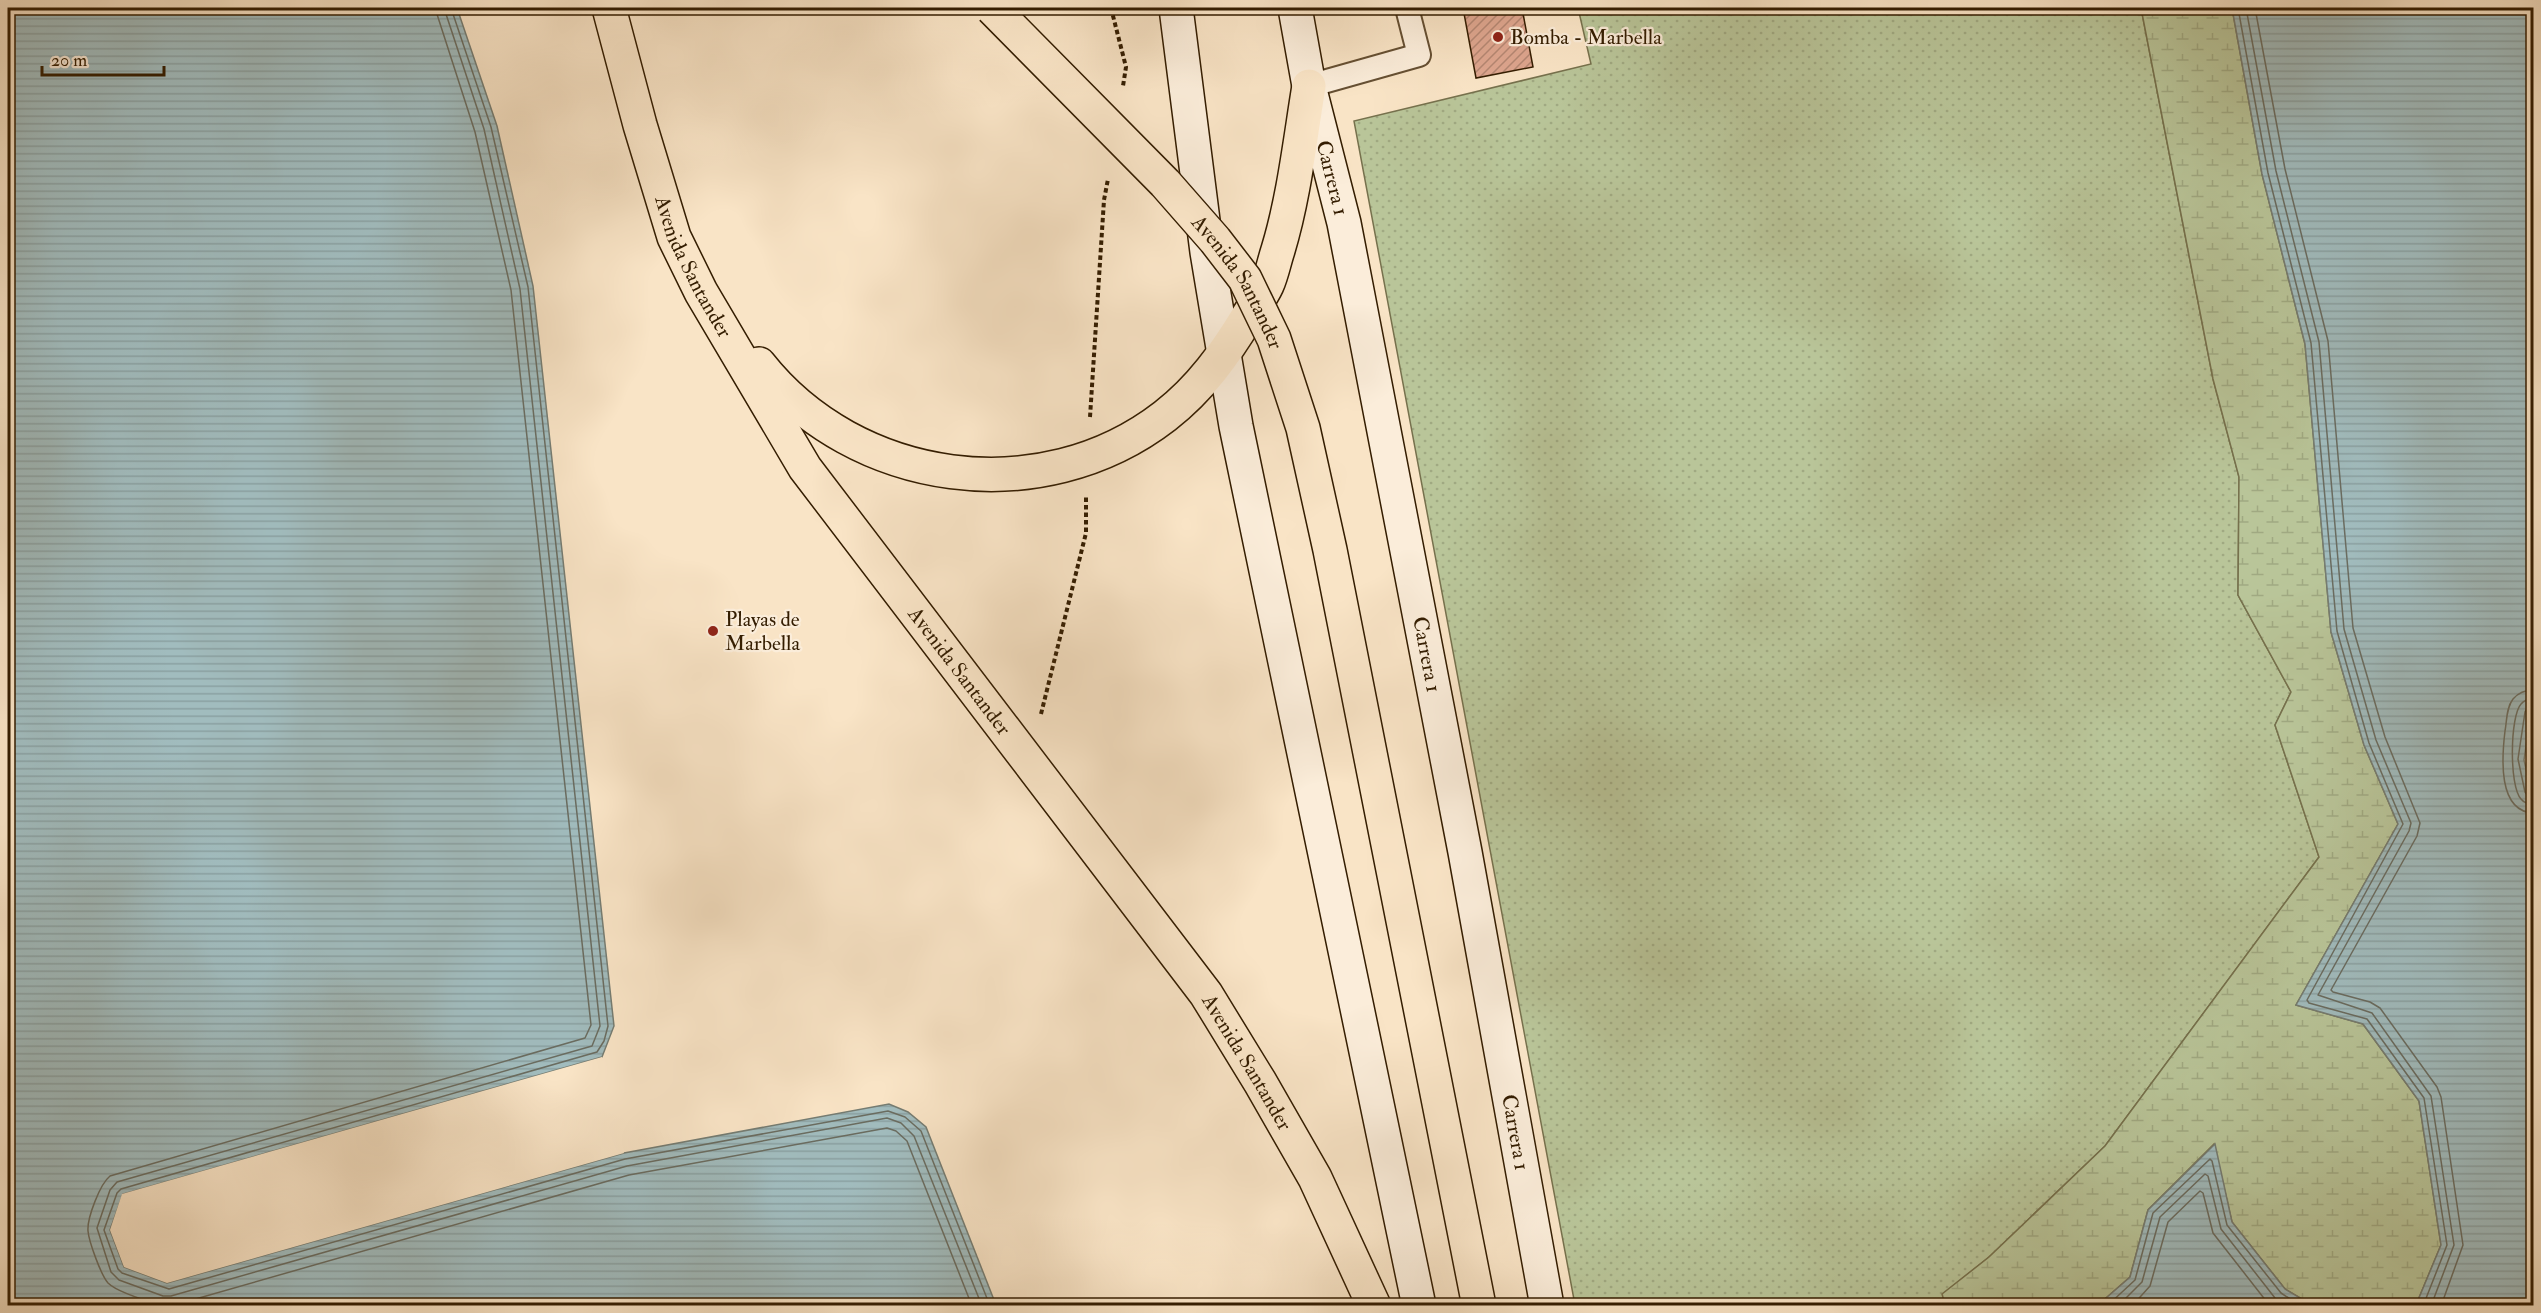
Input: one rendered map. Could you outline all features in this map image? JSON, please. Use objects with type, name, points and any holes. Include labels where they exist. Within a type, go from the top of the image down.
[{"type":"highway","name":"Avenida Santander","points":[[609,8],[659,194],[674,237],[701,292],[806,468],[1206,994],[1315,1178],[1374,1305]]},
{"type":"highway","name":"Avenida Santander","points":[[992,8],[1118,133],[1215,240],[1245,279],[1274,339],[1303,428],[1330,550],[1479,1305]]},
{"type":"highway","points":[[701,292],[783,391],[825,425],[863,447],[915,466],[957,474],[1023,474],[1087,458],[1127,440],[1164,417],[1197,388],[1225,354],[1267,284],[1289,213],[1309,86]]},
{"type":"main road","points":[[1176,8],[1207,252],[1236,426],[1419,1305]]},
{"type":"main road","name":"Carrera 1","points":[[1295,8],[1309,86],[1344,223],[1465,852],[1547,1305]]},
{"type":"lane","points":[[1309,86],[1419,55],[1407,8]]},
{"type":"path","points":[[1111,8],[1126,67],[1122,89]]},
{"type":"path","points":[[1029,762],[1086,533],[1087,458],[1108,178]]},
{"type":"green space","points":[[1578,8],[2141,8],[2213,379],[2239,477],[2238,595],[2291,692],[2275,725],[2319,857],[2105,1146],[1989,1257],[1943,1294],[1945,1305],[1575,1305],[1354,121],[1591,64]]},
{"type":"green space","points":[[2141,8],[2232,8],[2262,174],[2305,344],[2331,632],[2364,745],[2398,824],[2296,1005],[2363,1024],[2419,1101],[2441,1245],[2416,1305],[2312,1305],[2285,1289],[2232,1222],[2214,1144],[2148,1210],[2130,1277],[2098,1305],[1945,1305],[1942,1294],[1989,1257],[2105,1146],[2319,857],[2275,725],[2291,692],[2238,595],[2239,477],[2213,379]]},
{"type":"water","points":[[8,8],[457,8],[497,126],[533,286],[614,1026],[602,1057],[123,1194],[110,1230],[124,1267],[167,1283],[624,1153],[889,1104],[908,1112],[926,1127],[996,1305],[8,1305]]},
{"type":"water","points":[[2232,8],[2533,8],[2534,692],[2524,760],[2534,804],[2533,1305],[2416,1305],[2441,1245],[2419,1101],[2363,1024],[2296,1005],[2398,824],[2364,745],[2331,632],[2305,344],[2262,174]]},
{"type":"water","points":[[2215,1144],[2232,1222],[2285,1289],[2312,1305],[2098,1305],[2130,1277],[2148,1210]]},
{"type":"pier","points":[[602,1057],[603,1060],[125,1197],[114,1230],[126,1265],[168,1280],[623,1150],[624,1153],[167,1283],[124,1267],[110,1230],[122,1194]]},
{"type":"building","name":"Bomba - Marbella","points":[[1463,8],[1522,8],[1533,67],[1476,78]]},
{"type":"place","name":"Bomba - Marbella","points":[[1498,37]]},
{"type":"place","name":"Playas de Marbella","points":[[713,631]]}]
